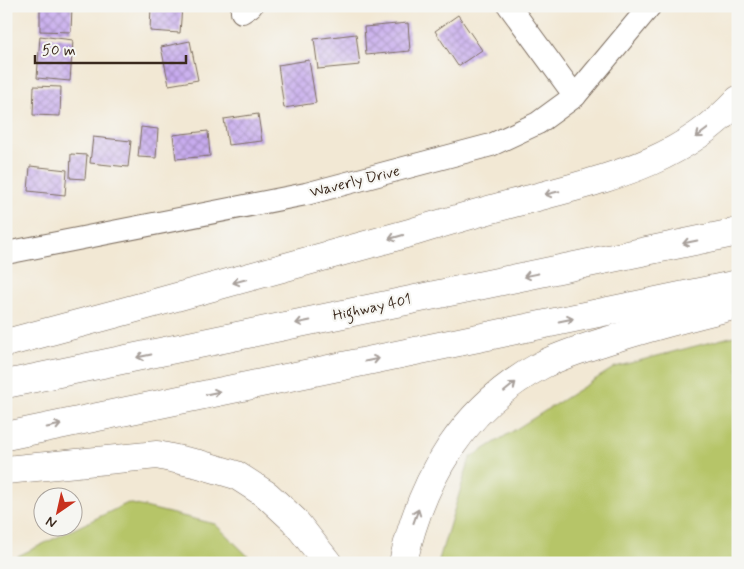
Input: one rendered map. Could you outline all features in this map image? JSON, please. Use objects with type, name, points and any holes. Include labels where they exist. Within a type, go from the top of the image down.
[{"type":"highway","points":[[6,343],[241,281],[524,200],[598,182],[651,162],[687,144],[720,119],[738,100]]},
{"type":"highway","name":"Highway 401","points":[[6,384],[738,232]]},
{"type":"highway","points":[[6,436],[738,284]]},
{"type":"highway","points":[[403,563],[408,536],[423,496],[443,456],[474,417],[515,382],[543,365],[574,352],[642,329],[738,304]]},
{"type":"highway","points":[[6,470],[157,456],[199,464],[236,475],[267,495],[294,520],[328,563]]},
{"type":"street","points":[[509,6],[575,96]]},
{"type":"street","name":"Waverly Drive","points":[[6,253],[306,194],[491,146],[530,127],[575,96],[650,6]]},
{"type":"green space","points":[[738,335],[738,563],[438,563],[470,458],[615,367]]},
{"type":"green space","points":[[128,503],[215,524],[255,563],[17,563],[18,556],[60,536],[82,536],[82,525]]},
{"type":"building","points":[[40,6],[72,6],[71,32],[40,31]]},
{"type":"building","points":[[151,6],[182,6],[180,33],[150,31]]},
{"type":"building","points":[[458,15],[482,50],[458,66],[435,31]]},
{"type":"building","points":[[408,23],[410,51],[366,55],[364,27]]},
{"type":"building","points":[[356,34],[360,65],[318,69],[314,39]]},
{"type":"building","points":[[40,36],[73,40],[70,81],[37,78]]},
{"type":"building","points":[[190,41],[198,80],[169,85],[161,47]]},
{"type":"building","points":[[309,60],[316,103],[284,108],[278,65]]},
{"type":"building","points":[[34,86],[61,87],[60,116],[33,115]]},
{"type":"building","points":[[258,114],[262,141],[228,145],[224,119]]},
{"type":"building","points":[[141,127],[158,129],[156,158],[138,157]]},
{"type":"building","points":[[208,131],[210,156],[176,159],[173,135]]},
{"type":"building","points":[[93,137],[131,141],[128,167],[90,163]]},
{"type":"building","points":[[71,154],[87,155],[85,179],[70,178]]},
{"type":"building","points":[[30,166],[67,170],[65,195],[28,191]]}]
